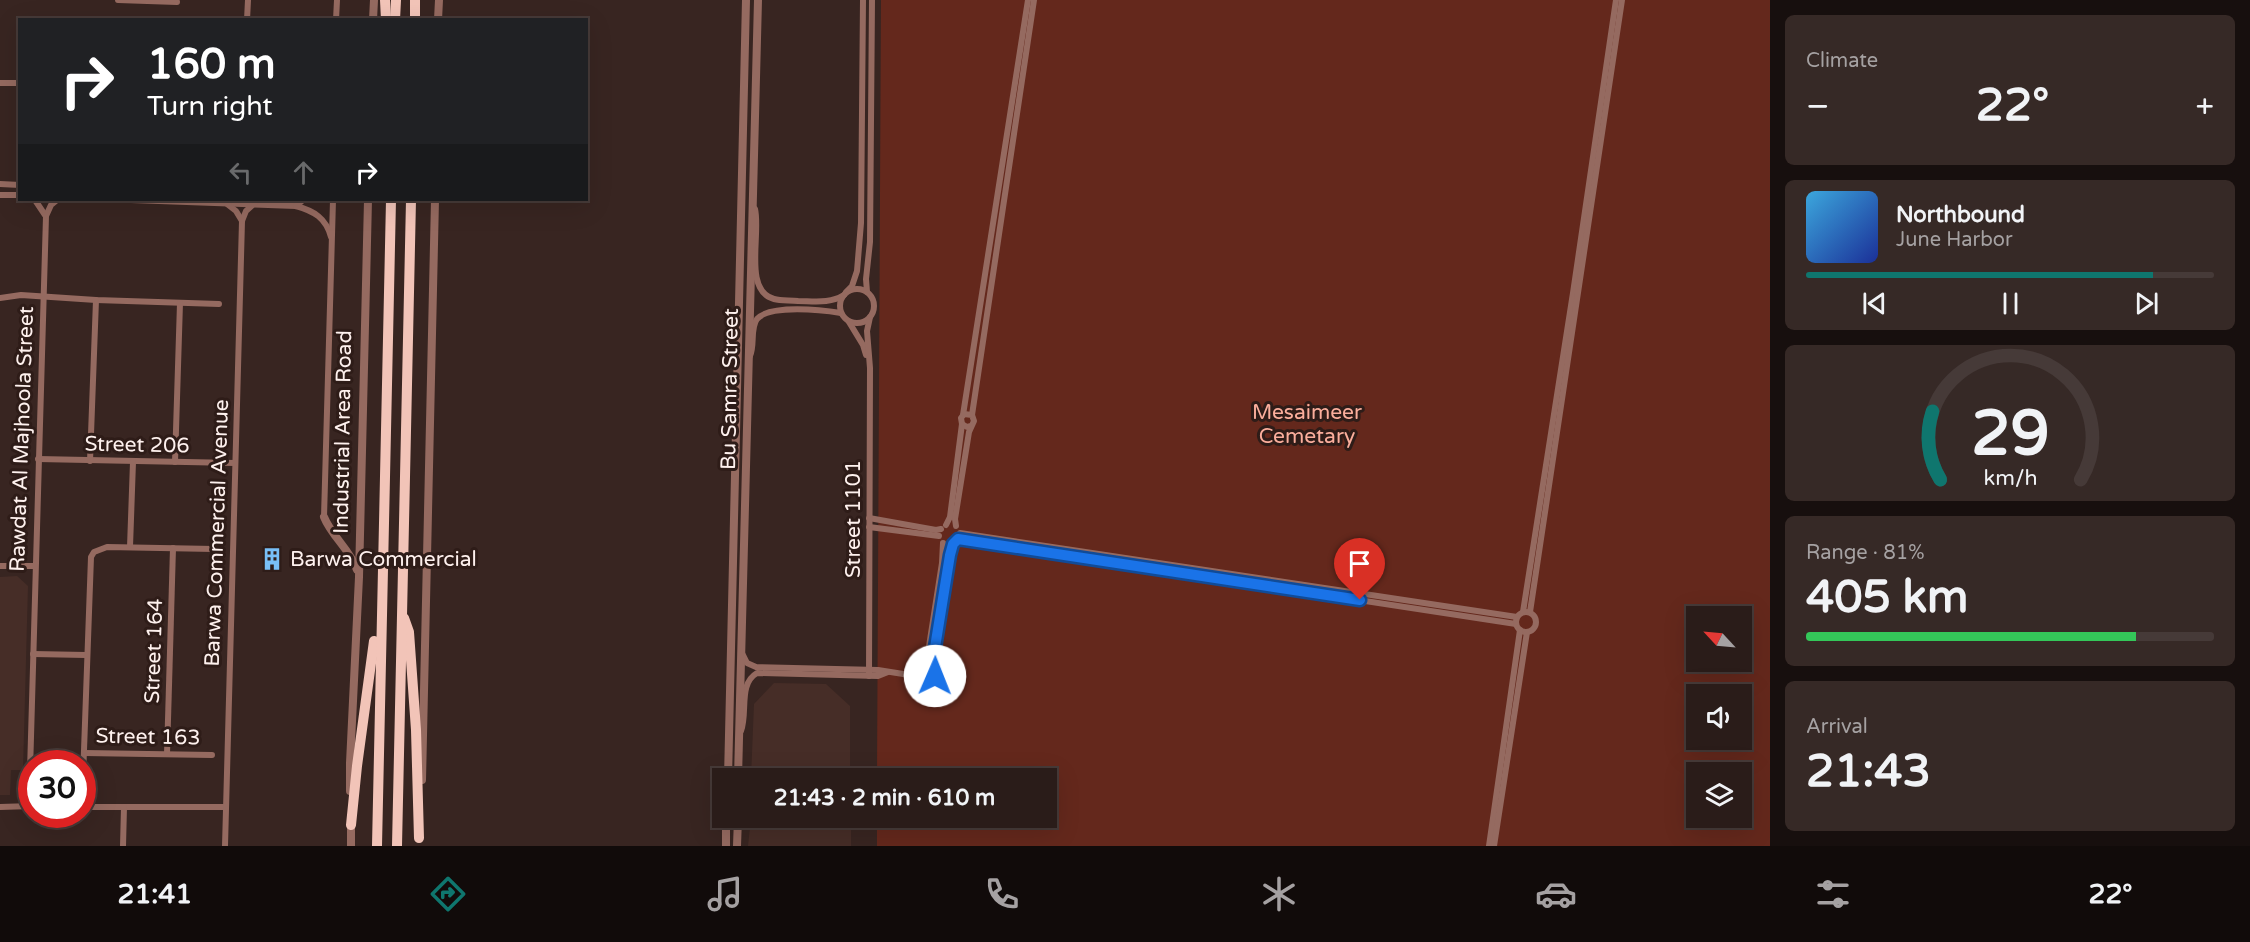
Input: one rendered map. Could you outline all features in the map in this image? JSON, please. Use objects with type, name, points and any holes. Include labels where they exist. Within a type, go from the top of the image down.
[{"type":"highway","points":[[385,0],[386,18]]},
{"type":"highway","points":[[395,18],[396,0]]},
{"type":"highway","points":[[415,0],[415,18]]},
{"type":"highway","name":"Industrial Area Road","points":[[377,846],[390,201]]},
{"type":"highway","points":[[397,846],[411,201]]},
{"type":"highway","points":[[351,825],[381,596]]},
{"type":"highway","points":[[402,613],[409,632],[416,730],[419,842]]},
{"type":"street","points":[[118,0],[177,2]]},
{"type":"street","points":[[247,18],[248,0]]},
{"type":"street","points":[[336,18],[337,0]]},
{"type":"street","points":[[373,18],[374,0]]},
{"type":"street","points":[[438,18],[439,0]]},
{"type":"street","name":"Bu Samra Street","points":[[728,768],[746,0]]},
{"type":"street","name":"Bu Samra Street","points":[[738,768],[758,0]]},
{"type":"street","points":[[841,313],[840,302],[852,286],[857,271],[861,224],[863,0]]},
{"type":"street","points":[[867,292],[870,242],[872,0]]},
{"type":"street","points":[[926,674],[942,563],[942,530],[950,517],[963,415],[972,370],[1028,0]]},
{"type":"street","points":[[926,674],[957,536],[961,477],[974,421],[972,415],[1034,0]]},
{"type":"street","points":[[1494,846],[1523,631],[1521,616],[1573,293],[1616,0]]},
{"type":"street","points":[[1521,616],[1622,0]]},
{"type":"street","points":[[0,83],[18,83]]},
{"type":"street","points":[[0,184],[18,185]]},
{"type":"street","points":[[0,195],[18,195]]},
{"type":"street","points":[[36,201],[46,216]]},
{"type":"street","points":[[46,216],[51,205],[56,201]]},
{"type":"street","points":[[162,201],[296,206],[315,213],[325,221],[333,244]]},
{"type":"street","points":[[296,206],[302,201]]},
{"type":"street","name":"Industrial Area Road","points":[[324,517],[333,201]]},
{"type":"street","name":"Industrial Area Road","points":[[351,846],[350,763],[359,577],[368,201]]},
{"type":"street","points":[[419,842],[423,756],[435,201]]},
{"type":"street","points":[[225,203],[236,211],[242,221]]},
{"type":"street","points":[[242,221],[246,211],[255,203]]},
{"type":"street","points":[[748,359],[753,349],[757,319],[765,313],[780,310],[826,310],[841,313],[849,321],[860,322],[870,316],[874,306],[867,292],[857,289],[837,300],[824,302],[775,300],[766,296],[760,290],[756,277],[757,219],[753,203]]},
{"type":"street","name":"Rawdat Al Majhoola Street","points":[[31,750],[34,566],[46,216]]},
{"type":"street","name":"Barwa Commercial Avenue","points":[[225,846],[242,221]]},
{"type":"street","points":[[0,298],[13,298],[21,295],[44,298],[219,304]]},
{"type":"street","points":[[90,461],[96,300]]},
{"type":"street","points":[[175,462],[180,303]]},
{"type":"street","name":"Street 1101","points":[[869,673],[870,368],[867,331],[870,316]]},
{"type":"street","name":"Street 1101","points":[[849,321],[863,345],[870,368]]},
{"type":"street","points":[[963,415],[967,413],[972,415]]},
{"type":"street","points":[[962,424],[967,427],[971,426]]},
{"type":"street","name":"Street 206","points":[[38,459],[235,463]]},
{"type":"street","points":[[130,547],[134,462]]},
{"type":"street","points":[[324,517],[330,531],[349,552],[359,577]]},
{"type":"street","points":[[869,518],[942,530]]},
{"type":"street","points":[[869,527],[942,530],[957,536],[1534,616],[1536,623],[1532,630],[1523,631]]},
{"type":"street","points":[[943,543],[957,536]]},
{"type":"street","name":"Street 163","points":[[84,750],[91,557],[100,548],[214,549]]},
{"type":"street","name":"Street 164","points":[[167,754],[173,548]]},
{"type":"street","points":[[0,566],[34,566]]},
{"type":"street","points":[[1489,846],[1523,631]]},
{"type":"street","points":[[742,653],[747,663],[756,667],[880,675],[888,672],[926,674]]},
{"type":"street","points":[[33,654],[86,655]]},
{"type":"street","points":[[739,734],[744,720],[746,684],[750,676],[757,673],[869,673]]},
{"type":"street","name":"Street 163","points":[[96,753],[212,755]]},
{"type":"street","points":[[0,807],[18,806]]},
{"type":"street","points":[[96,807],[226,807]]},
{"type":"street","points":[[123,846],[124,807]]},
{"type":"street","points":[[726,828],[726,846]]},
{"type":"street","points":[[737,846],[738,828]]},
{"type":"shaded area","points":[[17,576],[28,586],[24,750],[18,750],[18,770],[11,770],[10,795],[0,795],[0,577]]},
{"type":"shaded area","points":[[774,683],[826,684],[850,706],[850,768],[751,768],[754,704]]},
{"type":"shaded area","points":[[750,828],[851,828],[851,846],[748,846]]},
{"type":"green space","name":"Mesaimeer Cemetary","points":[[881,0],[1770,0],[1770,846],[877,846],[877,828],[1057,828],[1057,768],[877,768]]},
{"type":"place","name":"Barwa Commercial","points":[[272,559]]},
{"type":"route","points":[[935,676],[931,672],[950,555],[953,544],[958,539],[1360,600]]}]
